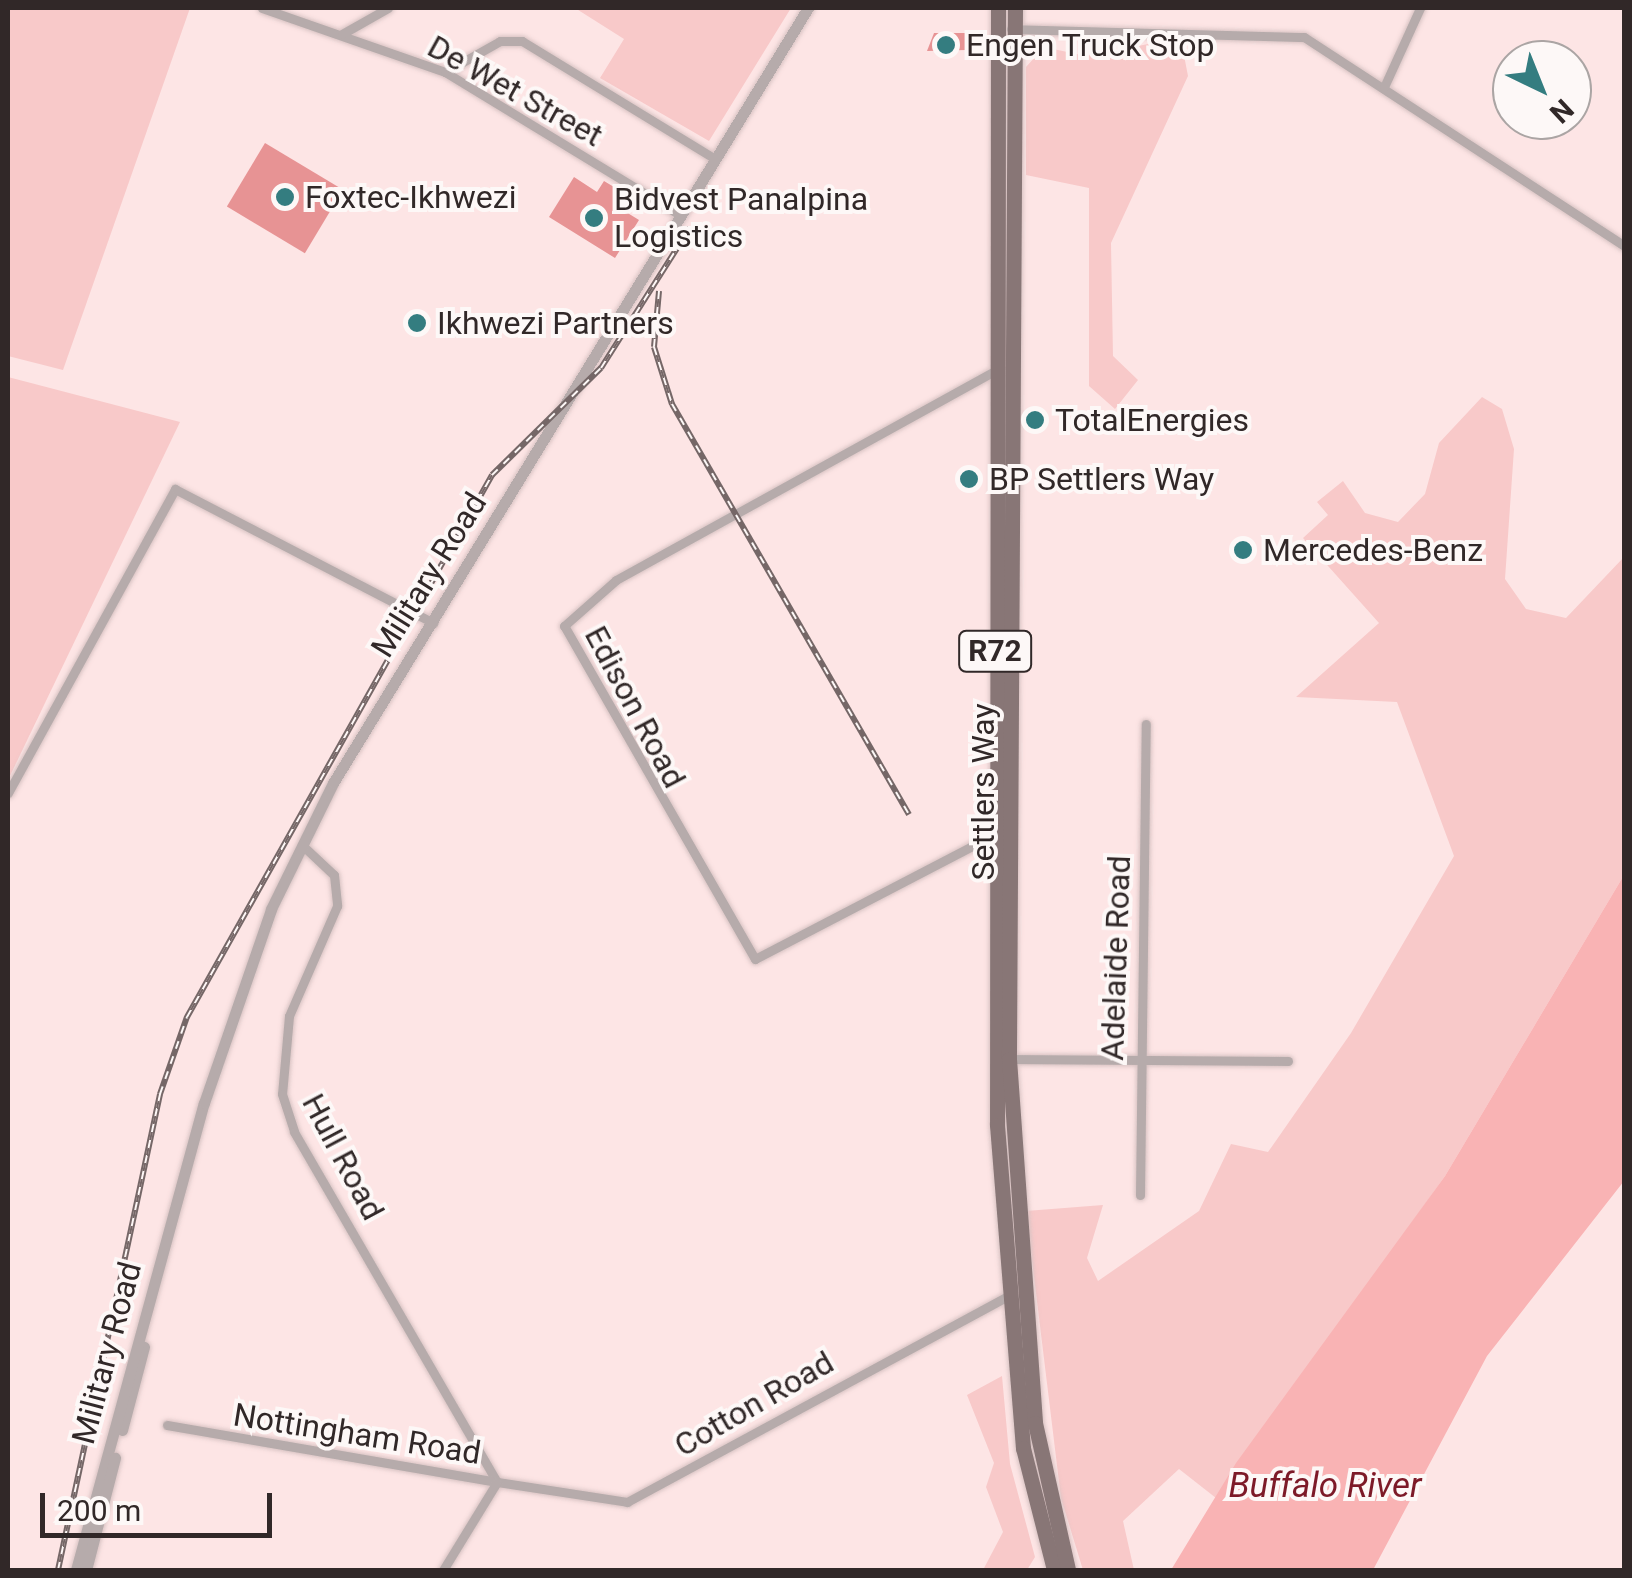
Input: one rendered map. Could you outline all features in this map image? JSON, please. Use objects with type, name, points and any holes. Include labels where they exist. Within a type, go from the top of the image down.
[{"type":"main road","name":"Settlers Way","points":[[998,8],[1007,30],[1013,368],[1002,1059],[1017,1293],[1055,1566]]},
{"type":"main road","name":"Settlers Way","points":[[1003,832],[996,368],[1007,30],[1016,8]]},
{"type":"street","name":"De Wet Street","points":[[262,8],[287,11],[445,72],[680,215]]},
{"type":"street","points":[[342,34],[388,8]]},
{"type":"street","name":"Military Road","points":[[76,1570],[176,1207],[251,956],[302,845],[432,623],[808,8]]},
{"type":"street","points":[[1384,87],[1420,8]]},
{"type":"street","points":[[1007,30],[1287,33],[1384,87],[1624,246]]},
{"type":"street","points":[[445,72],[500,42],[522,41],[714,158]]},
{"type":"street","name":"Edison Road","points":[[1003,832],[755,959],[564,626],[616,580],[996,368],[1013,368]]},
{"type":"street","points":[[8,793],[176,489],[432,623]]},
{"type":"street","name":"Adelaide Road","points":[[1140,1194],[1146,724]]},
{"type":"street","name":"Hull Road","points":[[302,845],[334,875],[337,906],[289,1016],[282,1094],[294,1132],[496,1482]]},
{"type":"street","points":[[1002,1059],[1288,1061]]},
{"type":"street","name":"Military Road","points":[[86,1570],[176,1207]]},
{"type":"street","name":"Cotton Road","points":[[496,1482],[627,1502],[1017,1293]]},
{"type":"street","name":"Nottingham Road","points":[[166,1426],[496,1482],[443,1570]]},
{"type":"shaded area","points":[[8,8],[190,8],[63,370],[8,356]]},
{"type":"shaded area","points":[[575,8],[791,8],[709,141],[600,78],[624,39]]},
{"type":"shaded area","points":[[1169,40],[1182,45],[1188,76],[1111,243],[1113,356],[1138,380],[1115,409],[1089,386],[1089,188],[1026,175],[1026,67],[1044,47],[1086,56]]},
{"type":"shaded area","points":[[8,377],[180,422],[8,780]]},
{"type":"shaded area","points":[[1482,397],[1502,409],[1514,449],[1505,579],[1526,609],[1566,618],[1624,557],[1624,875],[1445,1176],[1216,1498],[1179,1469],[1123,1521],[1134,1570],[1083,1570],[1061,1498],[1026,1211],[1103,1205],[1087,1258],[1098,1281],[1199,1211],[1231,1144],[1268,1152],[1351,1033],[1454,856],[1397,702],[1296,697],[1379,623],[1303,538],[1328,515],[1317,502],[1343,481],[1365,513],[1398,522],[1425,494],[1439,443]]},
{"type":"shaded area","points":[[1002,1376],[1010,1464],[1035,1557],[1027,1570],[983,1570],[1003,1532],[986,1487],[994,1463],[967,1395]]},
{"type":"water","name":"Buffalo River","points":[[1624,875],[1624,1181],[1487,1356],[1373,1570],[1171,1570],[1236,1463],[1445,1176]]},
{"type":"building","name":"Engen Truck Stop","points":[[934,33],[966,33],[966,50],[927,51]]},
{"type":"building","name":"Foxtec-Ikhwezi","points":[[265,143],[343,190],[305,253],[227,206]]},
{"type":"building","name":"Bidvest Panalpina Logistics","points":[[574,177],[597,192],[604,181],[634,199],[626,212],[639,220],[615,258],[549,217]]},
{"type":"railway","points":[[58,1570],[160,1094],[187,1017],[492,475],[601,368],[690,228]]},
{"type":"railway","points":[[659,291],[654,347],[672,404],[909,814]]},
{"type":"place","name":"Engen Truck Stop","points":[[946,45]]},
{"type":"place","name":"Foxtec-Ikhwezi","points":[[285,197]]},
{"type":"place","name":"Bidvest Panalpina Logistics","points":[[594,218]]},
{"type":"place","name":"Ikhwezi Partners","points":[[417,323]]},
{"type":"place","name":"TotalEnergies","points":[[1035,420]]},
{"type":"place","name":"BP Settlers Way","points":[[969,479]]},
{"type":"place","name":"Mercedes-Benz","points":[[1243,550]]}]
